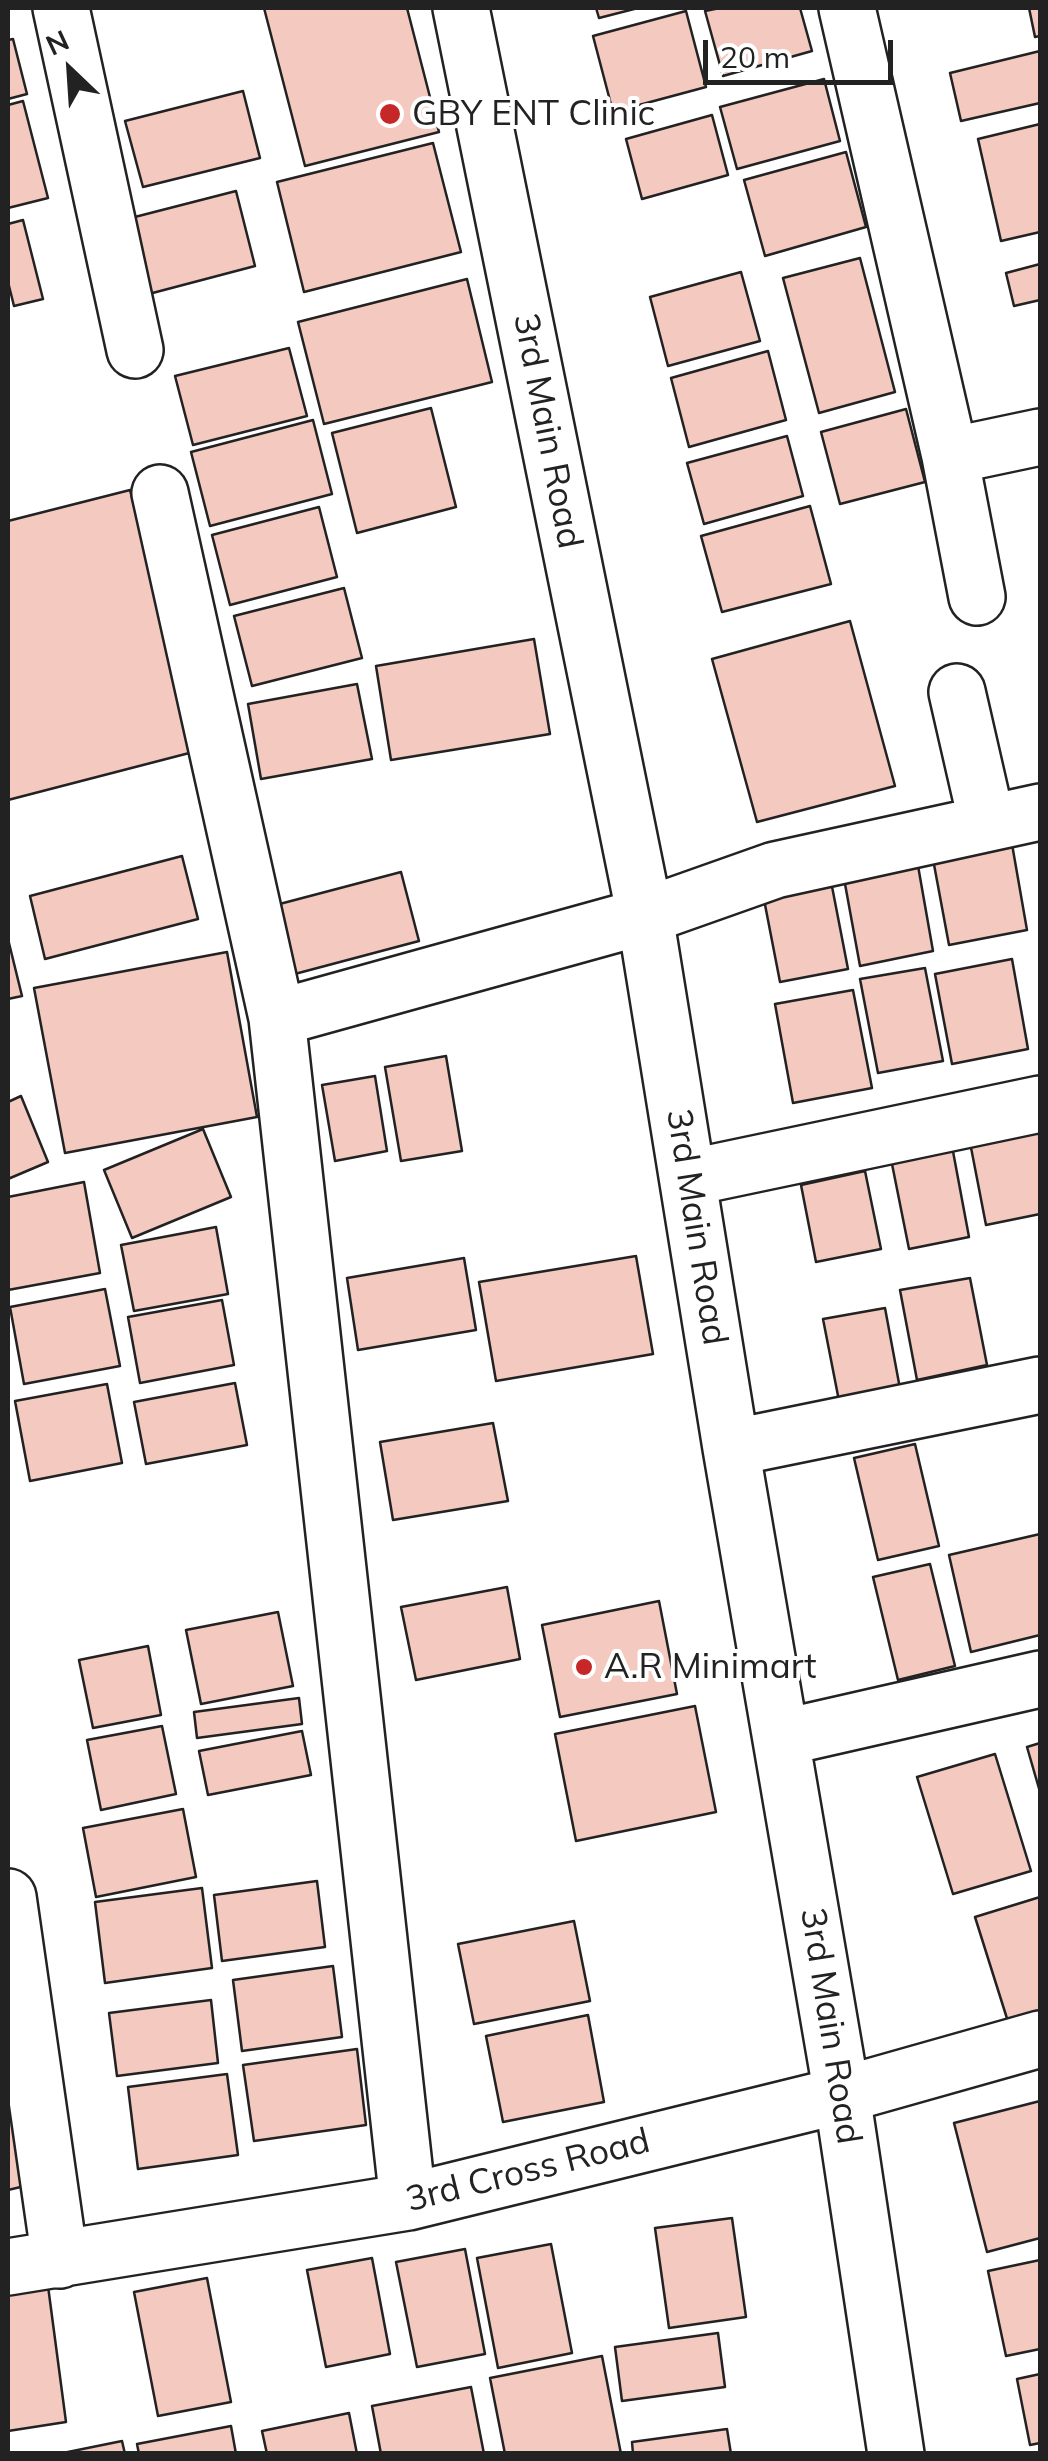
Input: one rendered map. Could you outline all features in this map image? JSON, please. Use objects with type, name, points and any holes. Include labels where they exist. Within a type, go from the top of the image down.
[{"type":"street","points":[[60,8],[135,350]]},
{"type":"street","name":"3rd Main Road","points":[[461,8],[645,916],[842,2095],[896,2454]]},
{"type":"street","points":[[847,8],[950,456],[978,597]]},
{"type":"street","points":[[950,456],[1040,437]]},
{"type":"street","points":[[160,493],[277,1018],[408,2202]]},
{"type":"street","points":[[957,692],[987,824]]},
{"type":"street","points":[[277,1018],[645,916],[776,870],[1040,812]]},
{"type":"street","points":[[688,1178],[1040,1104]]},
{"type":"street","points":[[732,1448],[1040,1385]]},
{"type":"street","points":[[781,1738],[1040,1679]]},
{"type":"street","points":[[8,1898],[60,2260]]},
{"type":"street","name":"3rd Cross Road","points":[[8,2267],[408,2202],[842,2095],[1040,2039]]},
{"type":"building","points":[[264,8],[407,8],[439,132],[305,166]]},
{"type":"building","points":[[596,8],[638,8],[599,18]]},
{"type":"building","points":[[800,8],[812,51],[723,76],[705,11]]},
{"type":"building","points":[[1029,8],[1040,8],[1040,36],[1035,37]]},
{"type":"building","points":[[686,11],[706,87],[613,112],[593,36]]},
{"type":"building","points":[[13,39],[27,94],[8,99],[8,40]]},
{"type":"building","points":[[1040,51],[1040,103],[961,121],[950,73]]},
{"type":"building","points":[[824,79],[840,141],[737,169],[720,107]]},
{"type":"building","points":[[243,91],[260,158],[143,187],[125,121]]},
{"type":"building","points":[[23,101],[48,198],[8,208],[8,105]]},
{"type":"building","points":[[712,115],[728,175],[642,199],[626,139]]},
{"type":"building","points":[[1040,124],[1040,232],[1001,241],[978,139]]},
{"type":"building","points":[[433,143],[461,252],[304,292],[277,182]]},
{"type":"building","points":[[846,152],[866,227],[765,256],[744,180]]},
{"type":"building","points":[[236,191],[255,266],[145,295],[127,219]]},
{"type":"building","points":[[23,220],[43,299],[14,306],[8,282],[8,224]]},
{"type":"building","points":[[860,258],[895,392],[819,413],[783,278]]},
{"type":"building","points":[[1040,264],[1040,300],[1014,306],[1006,273]]},
{"type":"building","points":[[741,272],[760,341],[668,366],[650,297]]},
{"type":"building","points":[[467,279],[492,382],[324,424],[298,322]]},
{"type":"building","points":[[289,348],[307,416],[193,445],[175,376]]},
{"type":"building","points":[[768,351],[786,420],[689,447],[671,378]]},
{"type":"building","points":[[431,408],[456,507],[357,533],[332,433]]},
{"type":"building","points":[[906,409],[925,482],[840,504],[821,432]]},
{"type":"building","points":[[313,420],[332,494],[210,526],[191,452]]},
{"type":"building","points":[[787,436],[803,496],[704,524],[687,463]]},
{"type":"building","points":[[130,490],[197,751],[8,800],[8,521]]},
{"type":"building","points":[[810,506],[831,584],[722,612],[701,536]]},
{"type":"building","points":[[319,507],[337,577],[230,605],[212,535]]},
{"type":"building","points":[[344,588],[362,658],[252,686],[234,616]]},
{"type":"building","points":[[850,621],[895,786],[757,822],[712,659]]},
{"type":"building","points":[[534,639],[550,734],[391,760],[376,666]]},
{"type":"building","points":[[357,684],[372,759],[261,779],[248,704]]},
{"type":"building","points":[[1009,827],[1027,930],[949,945],[930,843]]},
{"type":"building","points":[[182,856],[198,919],[45,959],[30,896]]},
{"type":"building","points":[[917,860],[933,951],[860,966],[843,873]]},
{"type":"building","points":[[829,871],[848,969],[780,982],[761,884]]},
{"type":"building","points":[[401,872],[419,941],[291,975],[272,906]]},
{"type":"building","points":[[8,939],[22,996],[8,999]]},
{"type":"building","points":[[227,952],[257,1117],[65,1153],[34,988]]},
{"type":"building","points":[[1012,959],[1028,1049],[952,1064],[935,974]]},
{"type":"building","points":[[925,968],[943,1061],[878,1073],[860,979]]},
{"type":"building","points":[[853,990],[872,1088],[793,1103],[775,1004]]},
{"type":"building","points":[[446,1056],[462,1151],[401,1161],[385,1067]]},
{"type":"building","points":[[375,1076],[387,1151],[335,1161],[322,1085]]},
{"type":"building","points":[[21,1096],[48,1162],[8,1179],[8,1102]]},
{"type":"building","points":[[1036,1119],[1040,1140],[1040,1214],[986,1225],[968,1132]]},
{"type":"building","points":[[203,1129],[231,1197],[132,1238],[104,1170]]},
{"type":"building","points":[[952,1146],[969,1237],[909,1249],[891,1159]]},
{"type":"building","points":[[865,1171],[881,1249],[816,1262],[801,1185]]},
{"type":"building","points":[[84,1182],[100,1273],[8,1290],[8,1197]]},
{"type":"building","points":[[216,1227],[228,1294],[134,1311],[121,1245]]},
{"type":"building","points":[[636,1256],[653,1354],[496,1381],[479,1282]]},
{"type":"building","points":[[464,1258],[476,1330],[358,1350],[347,1278]]},
{"type":"building","points":[[970,1278],[987,1365],[917,1380],[900,1290]]},
{"type":"building","points":[[105,1289],[120,1366],[24,1384],[10,1307]]},
{"type":"building","points":[[222,1300],[234,1365],[140,1383],[128,1317]]},
{"type":"building","points":[[885,1308],[901,1394],[840,1406],[823,1319]]},
{"type":"building","points":[[235,1383],[247,1445],[146,1464],[134,1402]]},
{"type":"building","points":[[107,1384],[122,1463],[30,1481],[15,1401]]},
{"type":"building","points":[[493,1423],[508,1501],[393,1520],[380,1442]]},
{"type":"building","points":[[915,1444],[939,1546],[878,1560],[854,1458]]},
{"type":"building","points":[[1040,1534],[1040,1635],[971,1652],[949,1555]]},
{"type":"building","points":[[930,1564],[955,1666],[898,1680],[873,1577]]},
{"type":"building","points":[[507,1587],[520,1659],[416,1680],[401,1607]]},
{"type":"building","points":[[659,1601],[677,1694],[560,1717],[542,1625]]},
{"type":"building","points":[[278,1612],[293,1686],[201,1704],[186,1630]]},
{"type":"building","points":[[148,1646],[161,1715],[93,1728],[79,1660]]},
{"type":"building","points":[[299,1698],[302,1724],[197,1738],[194,1712]]},
{"type":"building","points":[[695,1706],[716,1812],[576,1841],[555,1734]]},
{"type":"building","points":[[162,1726],[176,1794],[101,1810],[87,1740]]},
{"type":"building","points":[[302,1731],[311,1775],[208,1795],[199,1751]]},
{"type":"building","points":[[1040,1743],[1040,1792],[1027,1747]]},
{"type":"building","points":[[995,1754],[1031,1871],[953,1894],[917,1777]]},
{"type":"building","points":[[183,1809],[196,1877],[96,1897],[83,1828]]},
{"type":"building","points":[[317,1881],[325,1947],[222,1961],[214,1895]]},
{"type":"building","points":[[202,1888],[212,1968],[105,1983],[95,1902]]},
{"type":"building","points":[[1040,1897],[1040,2019],[1010,2028],[975,1917]]},
{"type":"building","points":[[574,1921],[590,2001],[474,2024],[458,1944]]},
{"type":"building","points":[[333,1966],[342,2037],[242,2051],[233,1980]]},
{"type":"building","points":[[211,2000],[218,2063],[117,2076],[109,2013]]},
{"type":"building","points":[[588,2015],[604,2102],[503,2122],[486,2036]]},
{"type":"building","points":[[357,2049],[366,2125],[254,2141],[243,2065]]},
{"type":"building","points":[[227,2074],[238,2155],[138,2169],[128,2087]]},
{"type":"building","points":[[8,2100],[29,2185],[8,2190]]},
{"type":"building","points":[[1040,2101],[1040,2238],[987,2252],[954,2123]]},
{"type":"building","points":[[732,2218],[746,2317],[669,2328],[655,2228]]},
{"type":"building","points":[[551,2244],[572,2353],[498,2368],[477,2258]]},
{"type":"building","points":[[465,2249],[485,2354],[417,2367],[396,2262]]},
{"type":"building","points":[[372,2258],[390,2354],[326,2367],[307,2270]]},
{"type":"building","points":[[1040,2260],[1040,2349],[1006,2356],[988,2271]]},
{"type":"building","points":[[207,2278],[231,2402],[158,2416],[134,2292]]},
{"type":"building","points":[[48,2286],[66,2422],[8,2431],[8,2292]]},
{"type":"building","points":[[718,2333],[725,2387],[622,2401],[615,2347]]},
{"type":"building","points":[[602,2356],[621,2454],[505,2454],[490,2378]]},
{"type":"building","points":[[1040,2374],[1040,2443],[1030,2445],[1017,2379]]},
{"type":"building","points":[[471,2387],[484,2454],[381,2454],[372,2406]]},
{"type":"building","points":[[349,2413],[357,2454],[267,2454],[262,2431]]},
{"type":"building","points":[[231,2426],[236,2454],[139,2454],[137,2444]]},
{"type":"building","points":[[727,2429],[731,2454],[633,2454],[632,2442]]},
{"type":"building","points":[[122,2441],[125,2454],[58,2454]]},
{"type":"place","name":"GBY ENT Clinic","points":[[390,114]]},
{"type":"place","name":"A.R Minimart","points":[[584,1667]]}]
